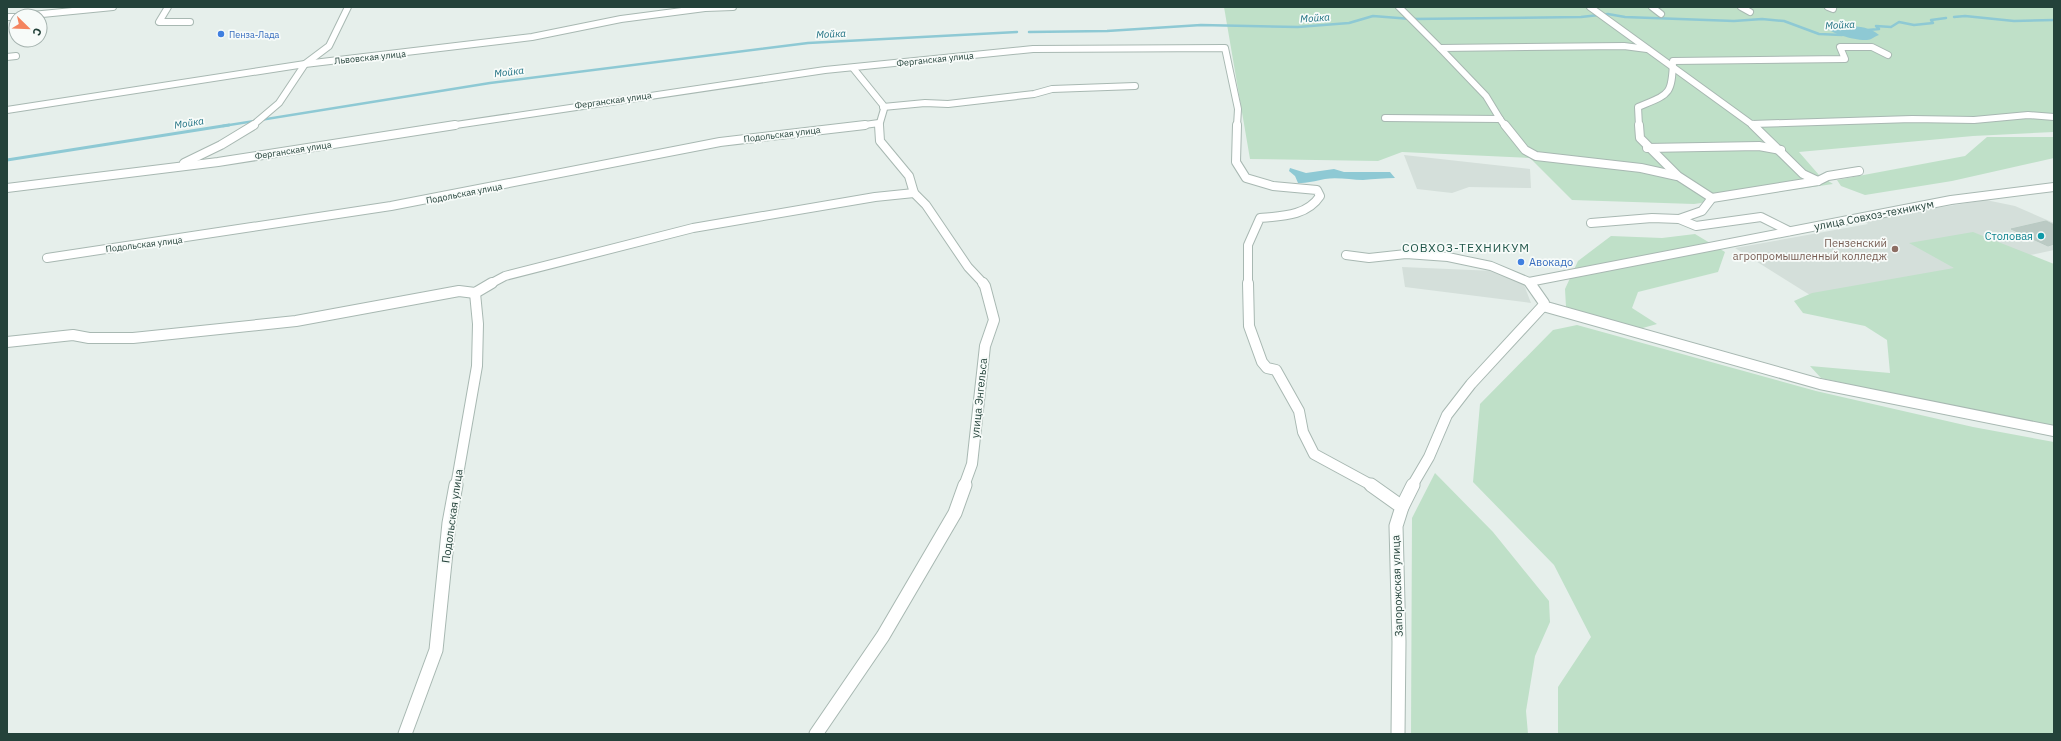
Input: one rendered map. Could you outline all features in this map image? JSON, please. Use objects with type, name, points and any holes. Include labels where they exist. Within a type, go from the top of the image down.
[{"type":"street","points":[[48,13],[113,7]]},
{"type":"street","points":[[168,7],[159,22],[190,22]]},
{"type":"street","points":[[173,167],[221,145],[260,121],[279,103],[306,64],[329,46],[348,7]]},
{"type":"street","name":"Львовская улица","points":[[7,110],[306,64],[532,37],[628,18],[705,8],[733,7]]},
{"type":"street","points":[[1399,7],[1486,96],[1500,119],[1525,150],[1536,156],[1552,159],[1642,168],[1678,176]]},
{"type":"street","points":[[1590,7],[1752,124],[1781,150],[1803,174],[1818,181]]},
{"type":"street","points":[[1652,7],[1661,14]]},
{"type":"street","points":[[1741,7],[1750,12]]},
{"type":"street","points":[[1440,48],[1624,46],[1647,49]]},
{"type":"street","points":[[1859,171],[1828,176],[1818,181],[1712,198],[1678,176],[1647,148],[1640,138],[1638,107],[1664,96],[1672,85],[1673,61],[1845,59],[1840,47],[1872,46],[1888,55]]},
{"type":"street","name":"Ферганская улица","points":[[7,188],[173,167],[592,103],[853,68],[1032,49],[1079,50],[1128,47],[1223,47],[1227,50],[1238,109],[1236,162],[1246,178],[1273,186],[1317,190],[1320,196],[1317,203],[1305,210],[1260,218],[1248,244],[1249,326],[1262,362],[1267,368],[1276,370],[1291,396],[1298,410],[1303,432],[1314,454],[1375,487],[1402,507]]},
{"type":"street","points":[[7,57],[16,56]]},
{"type":"street","points":[[853,68],[884,107],[921,103],[948,104],[1034,94],[1052,89],[1135,86]]},
{"type":"street","name":"улица Энгельса","points":[[816,734],[883,636],[955,513],[972,464],[984,346],[994,320],[985,286],[968,267],[926,205],[914,193],[909,176],[880,141],[879,123],[884,107]]},
{"type":"street","points":[[1752,124],[1838,123],[1912,119],[1974,120],[2028,115],[2054,117]]},
{"type":"street","points":[[1385,118],[1500,119]]},
{"type":"street","name":"Подольская улица","points":[[47,258],[392,206],[720,142],[879,123]]},
{"type":"street","points":[[1647,148],[1758,146],[1781,150]]},
{"type":"street","name":"улица Совхоз-техникум","points":[[1530,282],[1951,200],[2054,187]]},
{"type":"street","points":[[7,342],[74,335],[89,338],[133,338],[204,331],[296,321],[459,291],[475,293],[505,276],[693,228],[875,196],[914,193]]},
{"type":"street","points":[[1591,223],[1678,219],[1702,211],[1712,198]]},
{"type":"street","points":[[1678,219],[1696,226],[1761,217],[1789,231]]},
{"type":"street","points":[[1346,255],[1369,258],[1406,254],[1448,257],[1491,266],[1530,282],[1544,303],[1543,306],[1820,384],[1958,413],[2054,431]]},
{"type":"street","name":"Подольская улица","points":[[405,734],[436,650],[449,523],[477,366],[478,324],[475,293]]},
{"type":"street","name":"Запорожская улица","points":[[1398,734],[1399,642],[1396,526],[1402,507],[1407,495],[1429,457],[1447,415],[1471,384],[1508,346],[1543,306]]},
{"type":"shaded area","points":[[1404,155],[1530,169],[1531,188],[1469,187],[1452,193],[1417,189]]},
{"type":"shaded area","name":"Пензенский агропромышленный колледж","points":[[1986,200],[2015,206],[2054,223],[2054,250],[1818,300],[1735,248],[1868,224],[1862,220]]},
{"type":"shaded area","points":[[1402,267],[1495,271],[1523,282],[1531,303],[1405,287]]},
{"type":"green space","points":[[1224,7],[2054,7],[2054,132],[1973,136],[1799,152],[1819,175],[1833,184],[1694,204],[1572,200],[1530,158],[1402,152],[1378,161],[1250,159]]},
{"type":"green space","points":[[1987,137],[2054,137],[2054,158],[1952,181],[1865,195],[1841,186],[1837,180],[1965,156]]},
{"type":"green space","points":[[1973,232],[2054,264],[2054,427],[1954,408],[1821,378],[1810,366],[1890,373],[1887,340],[1865,326],[1803,313],[1794,301],[1812,293],[1954,268],[1909,243]]},
{"type":"green space","points":[[1695,234],[1725,252],[1718,272],[1638,292],[1632,308],[1657,324],[1639,329],[1566,307],[1565,289],[1578,261],[1611,236],[1662,238]]},
{"type":"green space","points":[[1577,325],[1816,391],[1973,427],[2054,442],[2054,734],[1558,734],[1558,687],[1591,637],[1554,565],[1473,482],[1480,404],[1553,330]]},
{"type":"green space","points":[[1435,473],[1493,532],[1549,601],[1550,622],[1535,656],[1526,711],[1528,734],[1411,734],[1412,518]]},
{"type":"water","points":[[1826,27],[1861,27],[1873,31],[1879,35],[1867,40],[1854,39],[1840,35]]},
{"type":"water","points":[[1290,168],[1306,173],[1334,169],[1344,172],[1390,172],[1395,178],[1363,180],[1330,178],[1298,183],[1295,176],[1289,171]]},
{"type":"building","name":"Столовая","points":[[2046,221],[2054,225],[2054,244],[2048,246],[2011,229]]},
{"type":"waterway","name":"Мойка","points":[[1029,32],[1107,31],[1201,25],[1298,27],[1349,23],[1373,16],[1411,19],[1581,17],[1608,14],[1625,17],[1734,21],[1762,19],[1784,21],[1819,34],[1842,35]]},
{"type":"waterway","name":"Мойка","points":[[1954,17],[1965,16],[2014,21],[2054,20]]},
{"type":"waterway","name":"Мойка","points":[[1868,30],[1879,29],[1876,26],[1891,27],[1899,22],[1914,25],[1933,23],[1931,20],[1946,18]]},
{"type":"waterway","name":"Мойка","points":[[223,126],[490,83],[808,43],[1017,32]]},
{"type":"waterway","name":"Мойка","points":[[7,160],[229,125]]},
{"type":"place","name":"Пенза-Лада","points":[[221,34]]},
{"type":"place","name":"Столовая","points":[[2041,236]]},
{"type":"place","name":"Пензенский агропромышленный колледж","points":[[1895,249]]},
{"type":"place","name":"Авокадо","points":[[1521,262]]},
{"type":"district","name":"СОВХОЗ-ТЕХНИКУМ","points":[[1466,247]]}]
